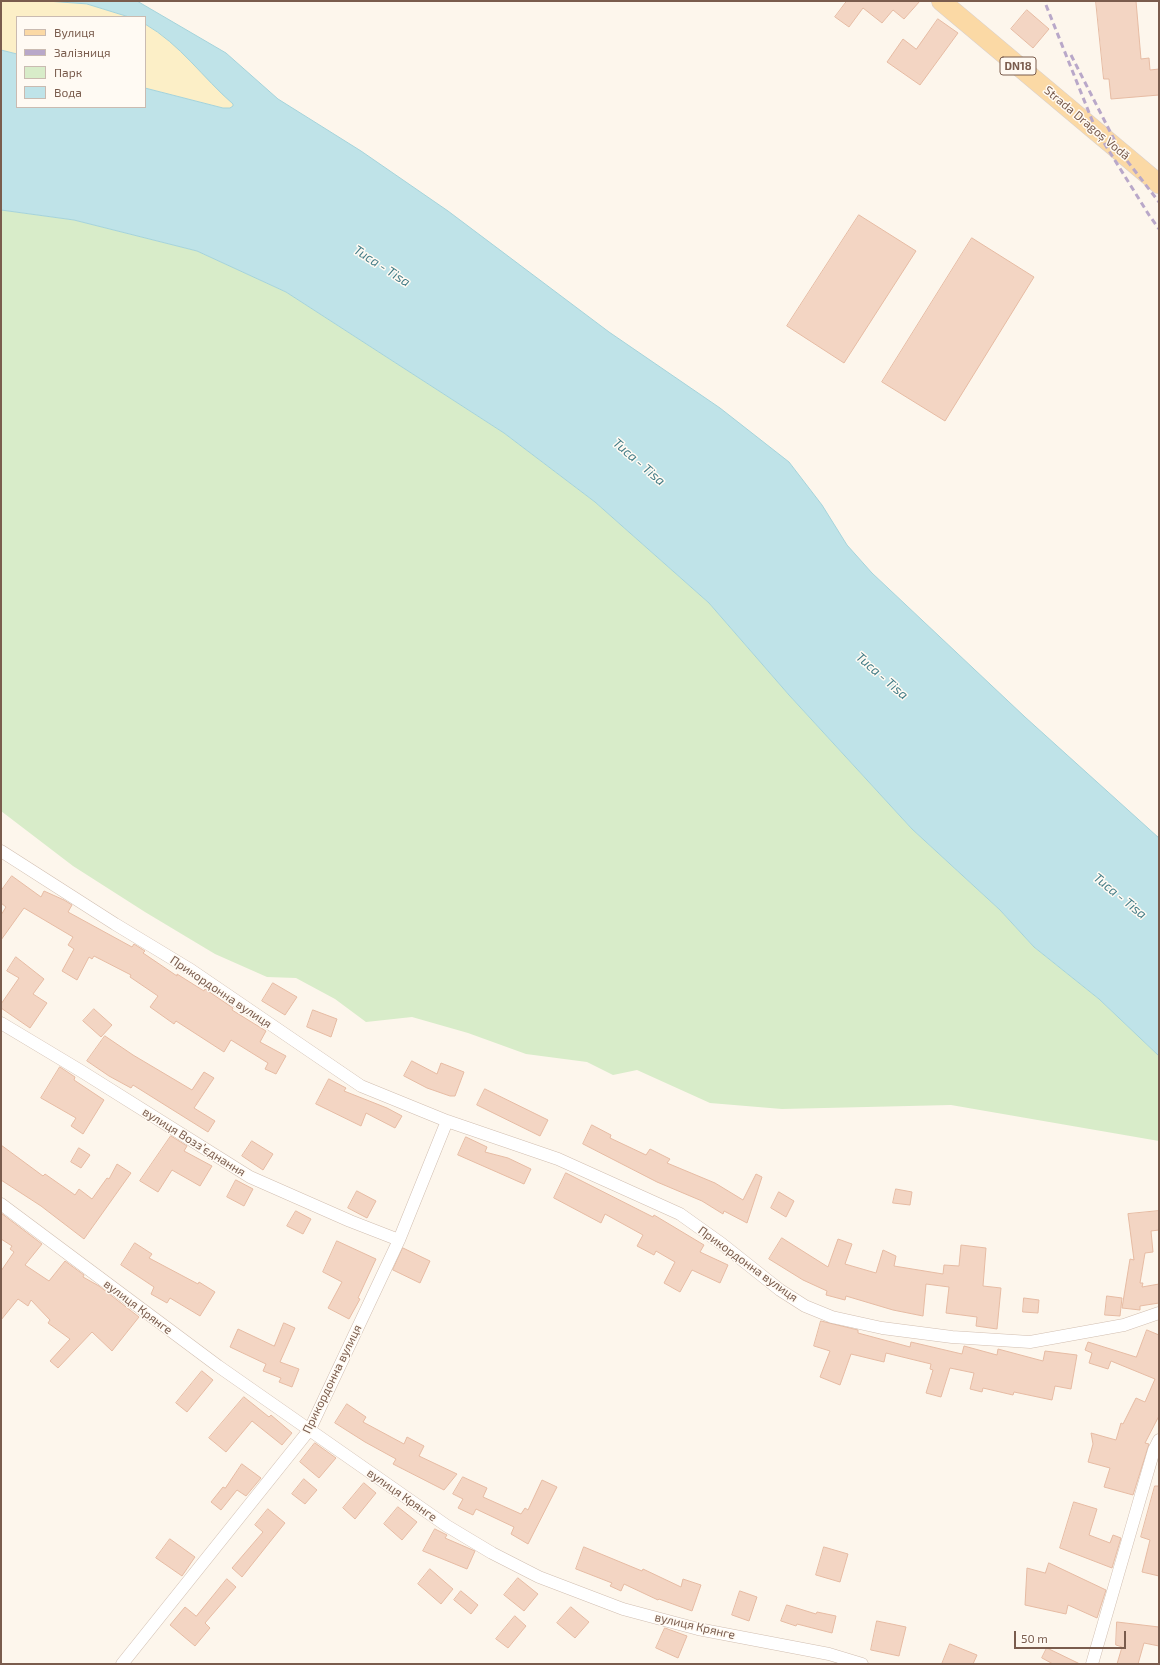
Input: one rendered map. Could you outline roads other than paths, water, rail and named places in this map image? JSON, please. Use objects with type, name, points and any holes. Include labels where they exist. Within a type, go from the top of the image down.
[{"type":"main road","name":"Strada Dragoș Vodă","points":[[941,1],[1157,179]]},
{"type":"street","name":"Прикордонна вулиця","points":[[1,851],[114,924],[191,970],[361,1086],[447,1121],[558,1159],[680,1214],[722,1244],[780,1290],[805,1306],[832,1317],[882,1328],[952,1337],[1030,1342],[1124,1324],[1159,1313]]},
{"type":"street","name":"вулиця Воззʼєднання","points":[[1,1023],[81,1071],[250,1177],[350,1221],[399,1240]]},
{"type":"street","name":"Прикордонна вулиця","points":[[122,1664],[310,1429],[399,1240],[447,1121]]},
{"type":"street","name":"вулиця Крянге","points":[[1,1204],[218,1366],[448,1526],[539,1577],[623,1609],[698,1629],[829,1654],[862,1664]]},
{"type":"street","points":[[1092,1664],[1154,1450],[1159,1440]]},
{"type":"water","name":"Тиса - Tisa","points":[[47,1],[137,1],[226,53],[278,99],[361,151],[448,211],[609,332],[720,408],[789,462],[822,505],[847,545],[872,573],[1025,717],[1159,838],[1159,1056],[1099,999],[1034,947],[1000,910],[912,829],[789,695],[709,603],[595,502],[504,433],[286,292],[197,251],[74,220],[1,210],[1,50],[16,54],[16,108],[146,108],[146,88],[223,108],[230,108],[233,106],[233,104],[180,51],[158,32],[146,25],[146,16],[126,16],[87,4]]},
{"type":"railway","points":[[1046,5],[1096,130],[1159,229]]},
{"type":"railway","points":[[1071,55],[1121,153],[1159,202]]}]
